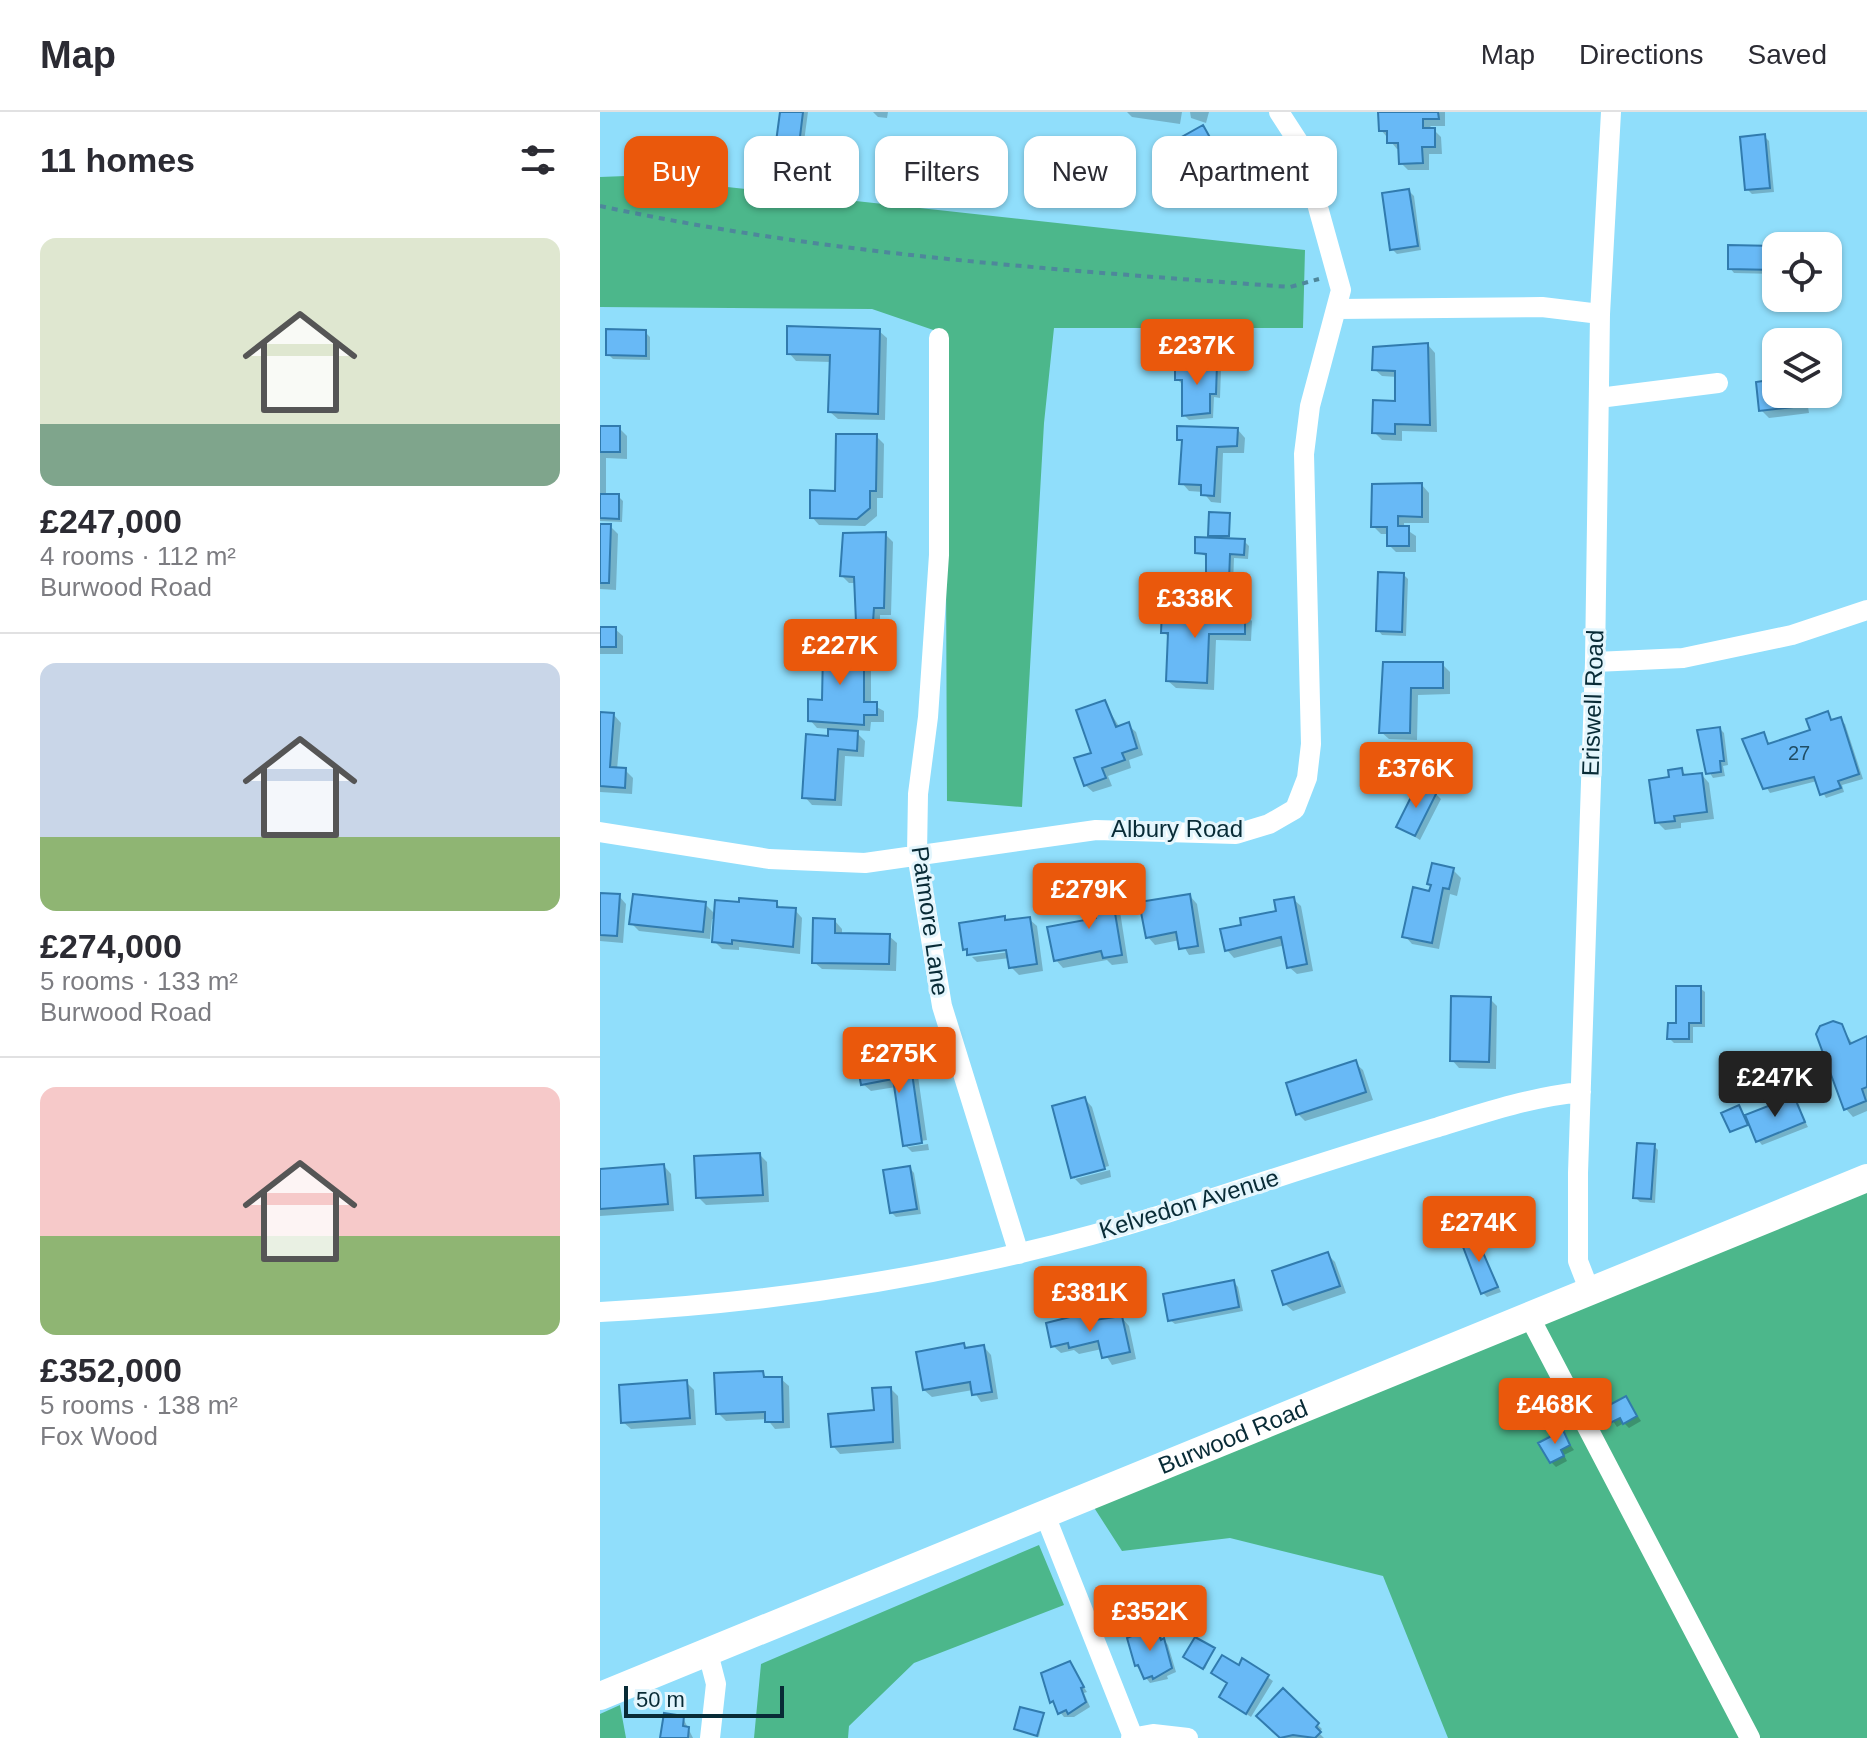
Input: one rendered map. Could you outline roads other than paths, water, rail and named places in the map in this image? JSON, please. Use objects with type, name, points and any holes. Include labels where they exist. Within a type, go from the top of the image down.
[{"type":"street","points":[[1279,112],[1301,146],[1341,290],[1336,309],[1542,307],[1600,314]]},
{"type":"street","name":"Eriswell Road","points":[[1590,1292],[1577,1252],[1595,662],[1600,314],[1611,112]]},
{"type":"street","name":"Albury Road","points":[[600,832],[769,859],[865,863],[1096,830],[1236,834],[1269,824],[1295,809],[1307,778],[1311,744],[1304,454],[1310,406],[1336,309]]},
{"type":"street","name":"Patmore Lane","points":[[939,338],[939,570],[928,717],[918,794],[917,854],[942,1006],[1019,1254]]},
{"type":"street","points":[[1599,398],[1718,383]]},
{"type":"street","points":[[1595,662],[1683,658],[1792,635],[1867,610]]},
{"type":"street","name":"Kelvedon Avenue","points":[[600,1312],[841,1290],[931,1275],[1160,1215],[1343,1155],[1529,1100],[1581,1092]]},
{"type":"street","name":"Burwood Road","points":[[600,1696],[1867,1178]]},
{"type":"street","points":[[1529,1316],[1750,1738]]},
{"type":"street","points":[[1045,1515],[1132,1737],[1153,1734],[1188,1738]]},
{"type":"street","points":[[708,1653],[716,1684],[710,1738]]}]
